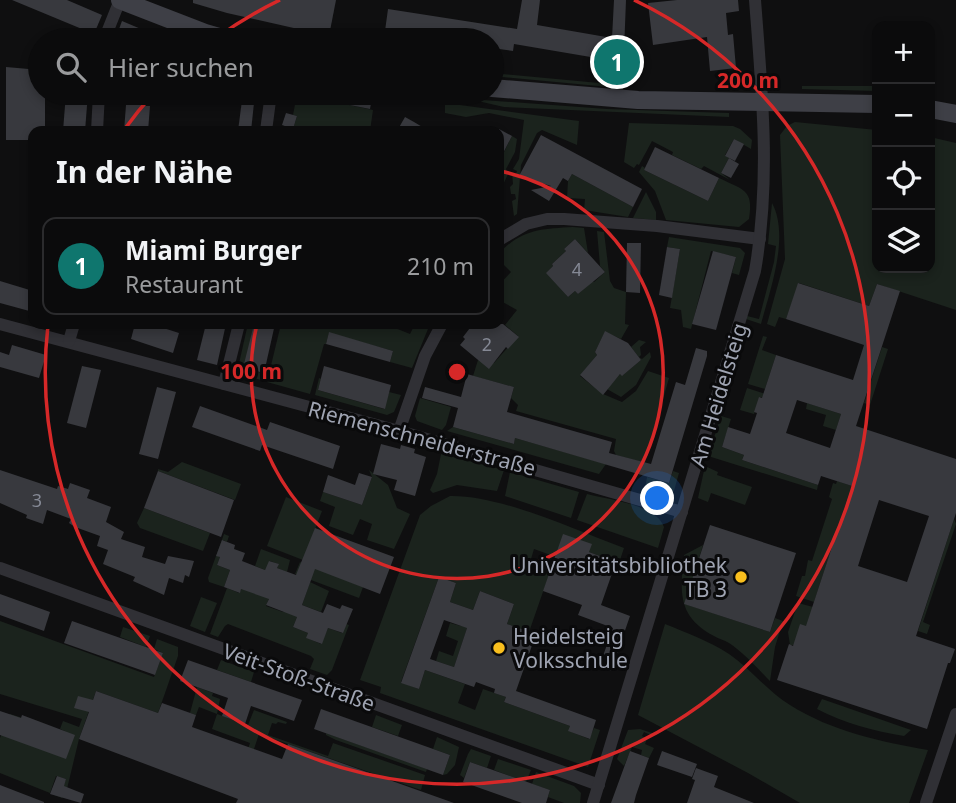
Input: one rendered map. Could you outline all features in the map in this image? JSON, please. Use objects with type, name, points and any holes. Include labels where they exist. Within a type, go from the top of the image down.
[{"type":"main road","points":[[120,0],[192,28]]},
{"type":"main road","points":[[504,89],[638,100],[872,104]]},
{"type":"main road","points":[[935,110],[956,114]]},
{"type":"street","points":[[109,28],[120,0]]},
{"type":"street","name":"Am Heidelsteig","points":[[593,803],[755,271],[765,197],[755,0]]},
{"type":"street","points":[[97,126],[98,105]]},
{"type":"street","points":[[267,126],[269,105]]},
{"type":"street","points":[[504,237],[526,224],[547,219],[564,219],[657,226],[761,239]]},
{"type":"street","name":"Riemenschneiderstraße","points":[[0,324],[399,431],[682,512]]},
{"type":"street","points":[[69,341],[73,329]]},
{"type":"street","points":[[224,384],[238,329]]},
{"type":"street","points":[[399,431],[425,356],[439,329]]},
{"type":"street","name":"Veit-Stoß-Straße","points":[[0,568],[599,785]]},
{"type":"street","points":[[926,803],[956,714]]},
{"type":"shaded area","points":[[504,74],[610,84],[609,87],[504,77]]},
{"type":"shaded area","points":[[802,86],[872,86],[872,91],[802,89]]},
{"type":"shaded area","points":[[504,102],[607,109],[729,113],[729,117],[495,105],[504,105]]},
{"type":"shaded area","points":[[295,105],[349,105],[373,110],[371,126],[294,126],[297,116],[293,115]]},
{"type":"shaded area","points":[[445,105],[460,105],[579,121],[577,145],[542,130],[537,133],[521,165],[517,214],[514,216],[512,201],[516,199],[515,194],[511,194],[510,187],[513,184],[512,173],[516,174],[517,171],[513,169],[519,159],[524,120],[489,113],[466,117],[445,113]]},
{"type":"shaded area","points":[[795,122],[872,130],[872,273],[935,273],[935,138],[956,143],[956,310],[877,284],[869,306],[799,283],[786,319],[779,317],[775,327],[767,324],[785,259],[780,135],[787,126]]},
{"type":"shaded area","points":[[629,123],[733,126],[752,140],[751,149],[734,139],[725,155],[729,158],[721,173],[730,180],[704,166],[701,169],[672,155],[673,152],[652,141],[639,165],[634,168],[624,162]]},
{"type":"shaded area","points":[[512,136],[517,139],[504,183],[504,153]]},
{"type":"shaded area","points":[[642,166],[644,170],[708,201],[719,178],[735,185],[748,196],[749,219],[739,227],[666,220],[655,191],[639,172]]},
{"type":"shaded area","points":[[572,174],[633,207],[628,217],[584,210],[585,199],[567,198],[568,181]]},
{"type":"shaded area","points":[[646,192],[656,212],[656,220],[633,218]]},
{"type":"shaded area","points":[[772,203],[777,216],[779,247],[761,324],[746,319],[747,316],[759,319],[774,262],[776,246],[768,244]]},
{"type":"shaded area","points":[[584,228],[588,253],[575,239],[564,249],[566,251],[547,273],[568,297],[575,291],[578,294],[605,272],[600,266],[597,231],[604,232],[610,281],[614,288],[626,292],[625,324],[629,325],[621,339],[605,332],[595,352],[597,355],[580,376],[603,394],[622,402],[636,391],[648,371],[669,378],[645,463],[616,455],[616,439],[516,411],[518,405],[511,398],[514,387],[473,376],[478,360],[494,363],[518,336],[505,325],[517,310],[504,303],[504,280],[511,272],[504,265],[504,249],[525,235],[551,229]]},
{"type":"shaded area","points":[[669,237],[740,248],[745,253],[739,275],[732,273],[736,257],[711,251],[691,329],[683,327],[681,310],[670,308],[680,249],[667,247]]},
{"type":"shaded area","points":[[247,329],[253,329],[244,368],[262,373],[261,380],[243,375],[238,368]]},
{"type":"shaded area","points":[[280,329],[398,329],[410,334],[412,329],[428,329],[412,368],[390,362],[393,351],[329,333],[310,394],[267,382]]},
{"type":"shaded area","points":[[763,336],[767,337],[762,350],[776,355],[765,389],[748,384]]},
{"type":"shaded area","points":[[639,340],[646,342],[640,347],[639,357],[642,359],[650,352],[651,357],[636,385],[621,397],[607,389],[620,374],[623,375],[641,360],[631,347]]},
{"type":"shaded area","points":[[882,347],[888,349],[870,405],[864,403]]},
{"type":"shaded area","points":[[319,378],[318,390],[384,409],[389,392],[401,395],[394,412],[387,415],[315,395]]},
{"type":"shaded area","points":[[747,388],[784,400],[782,404],[760,397],[754,414],[740,410]]},
{"type":"shaded area","points":[[420,398],[451,407],[442,430],[417,421],[415,416]]},
{"type":"shaded area","points":[[807,403],[841,414],[836,430],[823,426],[826,415],[806,409]]},
{"type":"shaded area","points":[[721,416],[731,419],[722,447],[744,455],[742,460],[818,485],[817,490],[708,456]]},
{"type":"shaded area","points":[[453,427],[514,444],[515,438],[606,464],[599,474],[447,431]]},
{"type":"shaded area","points":[[441,454],[504,470],[497,491],[457,485],[433,493],[430,490]]},
{"type":"shaded area","points":[[182,462],[241,484],[235,500],[158,471],[168,472]]},
{"type":"shaded area","points":[[705,466],[718,472],[717,475],[752,487],[745,505],[711,493],[708,502],[698,498]]},
{"type":"shaded area","points":[[369,470],[388,485],[397,508],[410,514],[394,549],[367,540],[372,524],[360,519],[353,535],[329,526],[335,507],[320,501],[323,492],[362,505],[372,477]]},
{"type":"shaded area","points":[[673,471],[679,473],[674,491],[669,493],[645,488],[647,477],[669,483]]},
{"type":"shaded area","points":[[510,472],[579,492],[571,518],[505,496]]},
{"type":"shaded area","points":[[837,481],[852,486],[814,602],[796,596],[802,576],[805,576],[808,560],[812,561],[832,499],[829,497],[833,483],[836,484]]},
{"type":"shaded area","points":[[587,494],[631,504],[652,513],[664,527],[658,548],[577,520]]},
{"type":"shaded area","points":[[450,496],[470,497],[515,507],[624,548],[620,560],[616,562],[589,552],[556,557],[534,549],[531,559],[552,566],[529,632],[507,624],[514,604],[480,591],[473,610],[450,602],[456,583],[439,577],[401,682],[419,689],[425,670],[465,684],[458,703],[475,710],[483,689],[506,697],[504,702],[570,726],[569,731],[589,739],[594,728],[600,730],[588,767],[380,693],[381,687],[360,680],[420,515]]},
{"type":"shaded area","points":[[286,497],[322,511],[303,560],[267,546]]},
{"type":"shaded area","points":[[144,508],[210,533],[203,551],[140,528],[137,523]]},
{"type":"shaded area","points":[[954,519],[956,524],[923,622],[930,625],[927,634],[918,631]]},
{"type":"shaded area","points":[[224,534],[229,536],[227,542],[223,540],[217,555],[220,557],[217,565],[230,570],[224,587],[209,582],[208,578]]},
{"type":"shaded area","points":[[703,545],[685,604],[770,632],[775,618],[783,621],[775,647],[770,681],[735,647],[702,628],[687,611],[684,602],[682,592],[684,555]]},
{"type":"shaded area","points":[[261,549],[290,560],[287,572],[270,561],[265,570],[255,566]]},
{"type":"shaded area","points":[[300,562],[363,587],[359,598],[295,574]]},
{"type":"shaded area","points":[[310,582],[329,591],[321,612],[302,605]]},
{"type":"shaded area","points":[[227,588],[239,593],[241,589],[272,591],[266,606],[283,612],[299,612],[293,627],[308,633],[307,638],[321,644],[328,628],[342,633],[346,624],[349,625],[332,670],[327,675],[310,669],[314,659],[311,656],[228,624],[218,637],[210,634]]},
{"type":"shaded area","points":[[201,597],[217,603],[205,632],[190,626]]},
{"type":"shaded area","points":[[798,603],[813,607],[908,652],[790,645],[788,632]]},
{"type":"shaded area","points":[[464,620],[469,622],[454,667],[436,661],[439,651],[453,656],[458,641],[446,636],[450,623],[461,626]]},
{"type":"shaded area","points":[[0,621],[154,677],[163,653],[154,649],[157,639],[178,647],[178,656],[158,713],[96,691],[79,739],[66,793],[62,798],[52,794],[66,779],[56,776],[50,793],[0,773],[0,738],[10,714],[67,732],[60,729],[63,721],[79,727],[82,719],[0,694]]},
{"type":"shaded area","points":[[665,624],[729,654],[782,699],[822,722],[857,734],[928,750],[909,803],[800,803],[638,715]]},
{"type":"shaded area","points":[[123,627],[150,636],[146,647],[120,637]]},
{"type":"shaded area","points":[[221,660],[254,672],[251,682],[217,670]]},
{"type":"shaded area","points":[[197,687],[220,699],[217,714],[199,707],[196,715],[190,713]]},
{"type":"shaded area","points":[[822,699],[911,730],[904,736],[848,722],[817,709]]},
{"type":"shaded area","points":[[254,710],[287,722],[272,723],[268,735],[328,756],[333,743],[425,775],[421,790],[259,734],[247,770],[231,796],[250,743],[212,729],[217,714],[248,725]]},
{"type":"shaded area","points":[[376,715],[402,725],[398,736],[372,727]]},
{"type":"shaded area","points":[[640,729],[652,733],[653,736],[644,732],[642,736],[647,739],[645,744],[654,748],[649,758],[641,755],[642,750],[632,747],[624,766],[617,759],[628,730]]},
{"type":"shaded area","points":[[326,733],[427,769],[426,772],[336,740]]},
{"type":"shaded area","points":[[437,737],[459,747],[455,765],[443,775],[450,755],[433,749]]},
{"type":"shaded area","points":[[471,749],[491,756],[487,768],[470,762],[464,778],[460,775]]},
{"type":"shaded area","points":[[498,759],[531,770],[526,782],[494,770]]},
{"type":"shaded area","points":[[536,772],[574,786],[581,793],[580,803],[564,803],[548,797],[550,790],[532,784]]},
{"type":"building","points":[[12,0],[67,0],[102,15],[97,28],[80,28]]},
{"type":"building","points":[[193,0],[336,0],[331,28],[294,28],[193,3]]},
{"type":"building","points":[[522,0],[540,0],[537,25],[612,38],[614,0],[626,0],[624,51],[621,51],[620,62],[514,44],[513,51],[504,50],[504,28],[385,28],[388,9],[517,29]]},
{"type":"building","points":[[738,0],[739,11],[726,13],[728,35],[733,34],[736,68],[710,71],[707,37],[653,45],[648,3]]},
{"type":"building","points":[[122,21],[139,28],[119,28]]},
{"type":"building","points":[[6,67],[28,69],[28,105],[45,105],[45,126],[28,126],[28,140],[6,140]]},
{"type":"building","points":[[65,105],[87,105],[85,126],[63,126]]},
{"type":"building","points":[[126,105],[150,106],[148,126],[124,126]]},
{"type":"building","points":[[241,105],[254,105],[252,126],[239,126]]},
{"type":"building","points":[[350,105],[371,105],[370,109]]},
{"type":"building","points":[[286,113],[297,116],[294,126],[282,125]]},
{"type":"building","points":[[405,117],[421,126],[400,126]]},
{"type":"building","points":[[504,132],[512,136],[504,151]]},
{"type":"building","points":[[541,135],[642,189],[633,207],[572,174],[568,181],[563,178],[549,201],[531,190],[551,186],[519,176]]},
{"type":"building","points":[[734,139],[744,144],[735,161],[725,156]]},
{"type":"building","points":[[655,147],[719,178],[708,201],[644,170]]},
{"type":"building","points":[[729,158],[739,164],[731,178],[721,173]]},
{"type":"building","points":[[575,239],[605,272],[578,294],[575,291],[568,297],[546,273]]},
{"type":"building","points":[[627,243],[641,243],[640,293],[626,292]]},
{"type":"building","points":[[667,247],[680,249],[672,298],[659,295]]},
{"type":"building","points":[[713,251],[736,257],[716,330],[692,324]]},
{"type":"building","points":[[0,281],[28,289],[28,311],[0,303]]},
{"type":"building","points":[[798,283],[869,306],[877,284],[900,291],[856,426],[956,459],[956,513],[916,636],[955,649],[927,729],[777,680],[789,644],[793,646],[800,624],[806,626],[852,486],[821,476],[818,485],[742,460],[744,455],[722,447],[728,427],[750,434],[757,413],[754,412],[759,397],[762,398],[776,355],[853,380],[864,345],[786,319]],"holes":[[[797,400],[841,414],[830,448],[786,433]],[[879,500],[929,516],[907,582],[858,566]]]},
{"type":"building","points":[[504,325],[519,337],[508,349],[506,347],[489,369],[460,345],[465,339],[463,337],[469,329],[504,329]]},
{"type":"building","points":[[134,329],[167,329],[179,333],[173,353],[131,339]]},
{"type":"building","points":[[205,329],[225,329],[217,365],[197,360]]},
{"type":"building","points":[[253,329],[274,329],[264,373],[243,368]]},
{"type":"building","points":[[605,331],[628,343],[641,360],[622,376],[620,374],[603,395],[580,375],[597,355],[595,352]]},
{"type":"building","points":[[329,332],[393,351],[390,362],[326,344]]},
{"type":"building","points":[[12,345],[46,355],[39,378],[0,367],[0,352],[9,355]]},
{"type":"building","points":[[696,348],[707,351],[707,356],[669,483],[515,438],[514,444],[453,427],[458,408],[422,398],[425,387],[461,397],[467,374],[514,387],[507,412],[612,442],[609,453],[651,464],[676,382],[685,385]]},
{"type":"building","points":[[82,366],[101,370],[86,428],[67,423]]},
{"type":"building","points":[[324,366],[391,385],[385,409],[318,390]]},
{"type":"building","points":[[157,387],[176,392],[158,459],[139,454]]},
{"type":"building","points":[[200,406],[267,430],[270,422],[340,446],[333,469],[262,445],[260,451],[192,427]]},
{"type":"building","points":[[381,444],[400,449],[401,445],[415,449],[414,453],[426,457],[415,496],[394,490],[397,480],[373,474]]},
{"type":"building","points":[[0,470],[57,489],[58,486],[68,489],[70,483],[90,490],[87,498],[111,507],[106,522],[124,532],[121,539],[145,547],[142,557],[165,564],[168,556],[194,561],[189,577],[185,575],[183,583],[169,578],[164,595],[133,581],[135,577],[103,564],[108,550],[97,546],[100,536],[75,527],[69,523],[71,519],[47,510],[43,524],[0,503]]},
{"type":"building","points":[[158,471],[234,500],[221,537],[144,508]]},
{"type":"building","points":[[359,473],[372,477],[362,505],[323,492],[328,475],[355,485]]},
{"type":"building","name":"Universitätsbibliothek TB 3","points":[[710,525],[796,553],[770,632],[684,604]]},
{"type":"building","points":[[315,528],[394,557],[380,594],[315,569],[302,605],[323,613],[327,604],[340,609],[342,605],[353,609],[343,633],[328,628],[322,644],[306,638],[308,633],[293,627],[297,617],[266,605],[269,599],[241,589],[240,593],[224,587],[230,570],[217,565],[220,557],[216,556],[222,540],[245,553],[242,561],[265,570],[269,561],[279,564],[277,568],[296,575]]},
{"type":"building","points":[[563,534],[592,544],[589,552],[616,562],[601,605],[630,616],[611,671],[599,667],[613,628],[578,615],[582,605],[543,591]]},
{"type":"building","points":[[439,577],[456,583],[450,602],[473,610],[480,591],[514,604],[507,624],[536,634],[516,691],[596,720],[590,739],[568,731],[570,726],[504,702],[506,697],[494,693],[495,689],[476,682],[474,687],[425,670],[419,689],[401,683]],"holes":[[[444,620],[467,628],[454,667],[430,659]]]},
{"type":"building","points":[[0,594],[50,612],[44,631],[0,615]]},
{"type":"building","points":[[72,621],[163,653],[155,675],[64,643]]},
{"type":"building","points":[[188,660],[302,700],[294,721],[251,706],[245,724],[222,716],[228,698],[180,681]]},
{"type":"building","points":[[96,691],[158,713],[162,703],[196,715],[192,727],[282,759],[288,744],[454,803],[236,803],[238,799],[79,739],[89,712],[74,708],[78,696],[93,700]]},
{"type":"building","points":[[321,709],[450,755],[443,775],[314,729]]},
{"type":"building","points":[[0,711],[21,718],[22,715],[75,735],[66,759],[0,735]]},
{"type":"building","points":[[630,751],[649,758],[634,803],[611,803]]},
{"type":"building","points":[[662,751],[697,764],[692,777],[657,765]]},
{"type":"building","points":[[470,762],[550,790],[546,803],[522,803],[463,782]]},
{"type":"building","points":[[696,768],[718,776],[714,787],[754,803],[687,803]]},
{"type":"building","points":[[57,776],[66,779],[64,786],[84,794],[81,803],[50,794]]},
{"type":"building","points":[[0,785],[44,802],[44,803],[0,803]]},
{"type":"place","name":"Miami Burger","points":[[617,62]]},
{"type":"place","name":"Universitätsbibliothek TB 3","points":[[741,577]]},
{"type":"place","name":"Heidelsteig Volksschule","points":[[499,648]]}]
